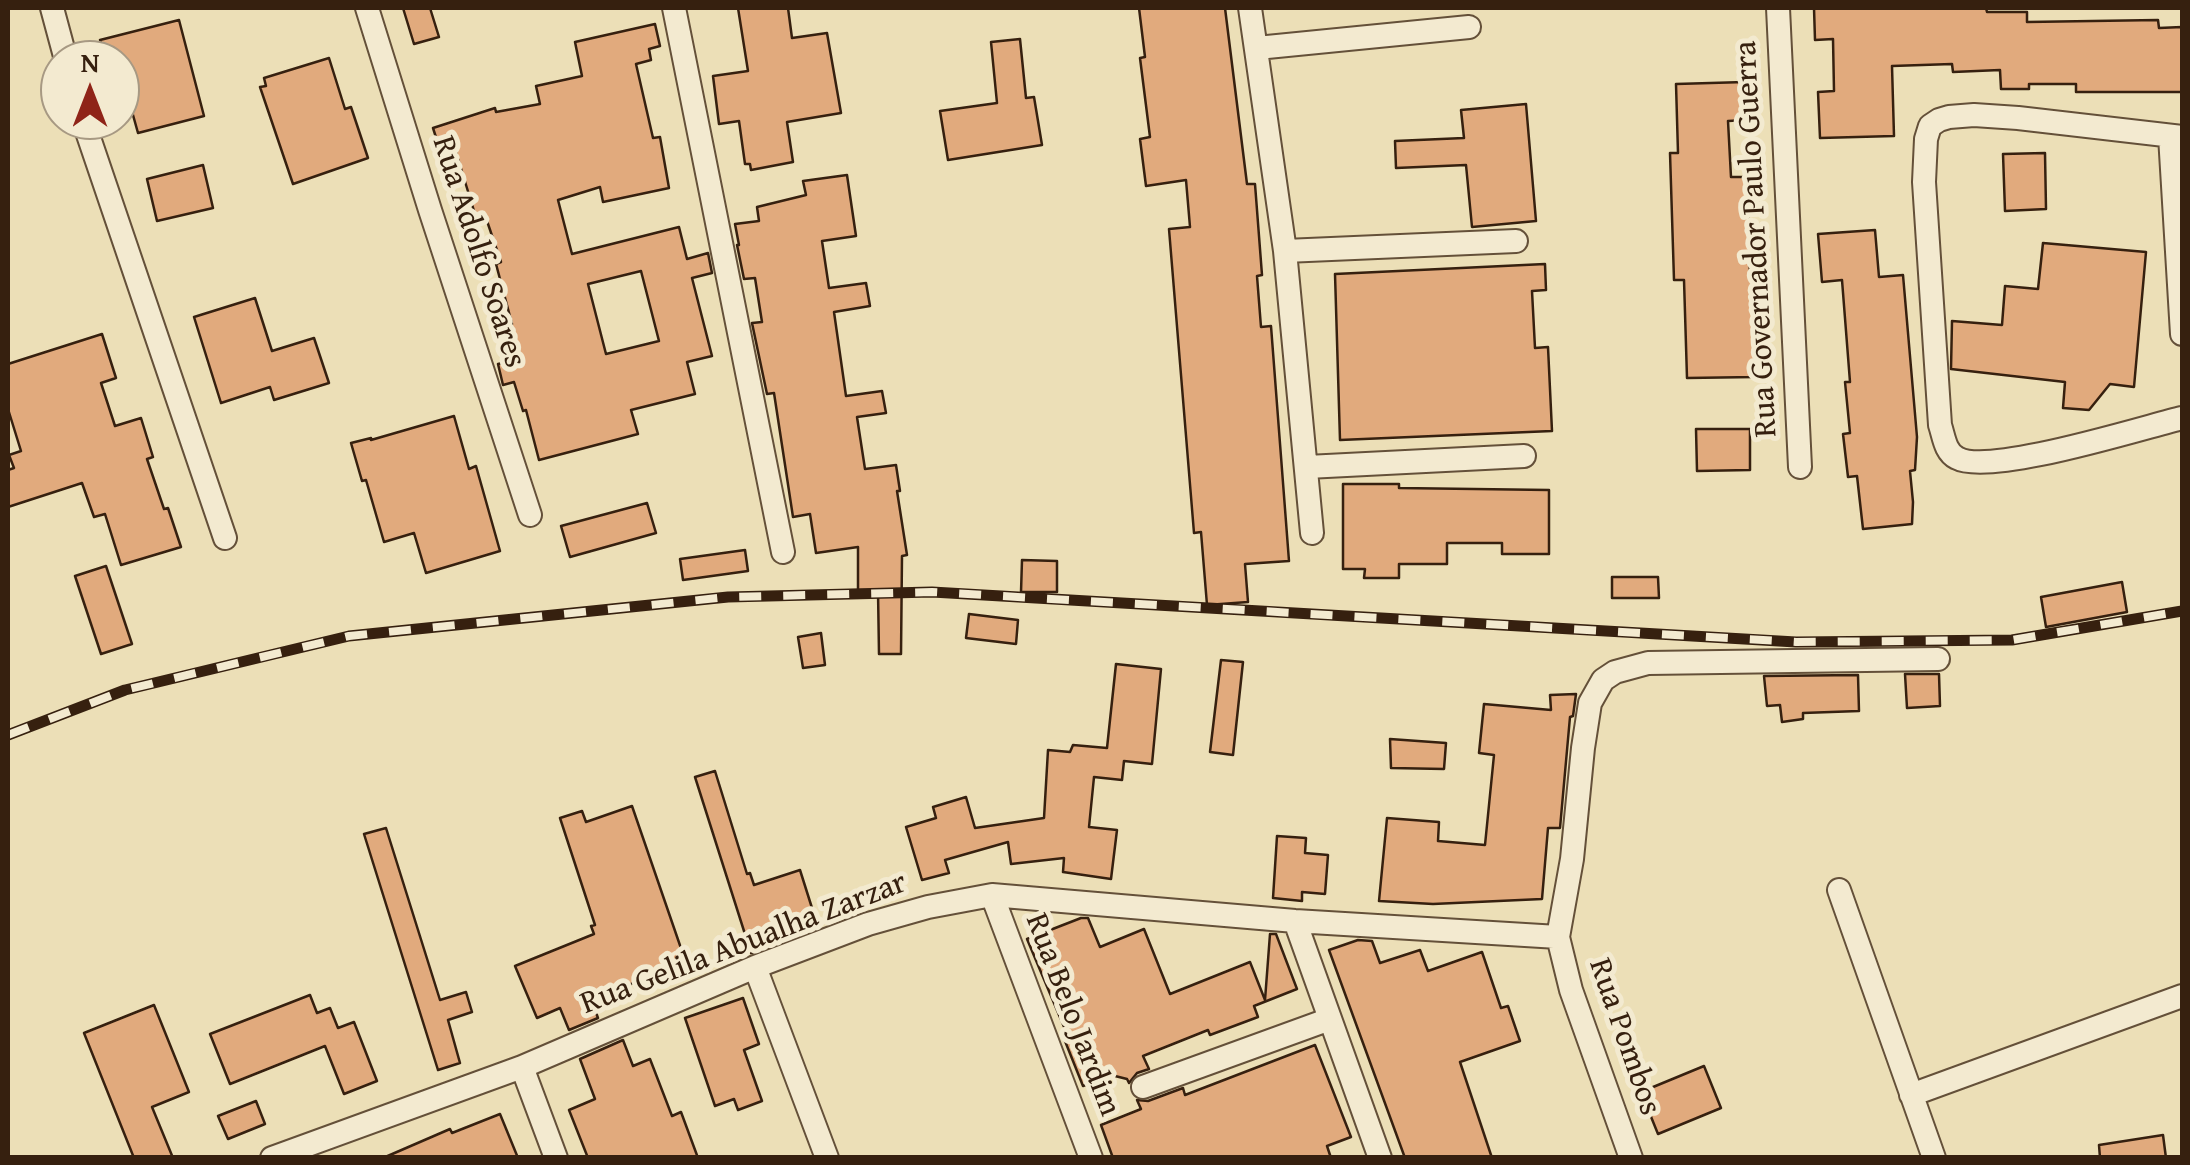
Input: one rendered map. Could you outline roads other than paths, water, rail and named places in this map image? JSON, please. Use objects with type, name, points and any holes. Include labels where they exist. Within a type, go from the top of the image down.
[{"type":"street","points":[[52,8],[61,40]]},
{"type":"street","name":"Rua Adolfo Soares","points":[[367,8],[530,515]]},
{"type":"street","points":[[674,8],[783,552]]},
{"type":"street","points":[[1250,8],[1285,250],[1312,533]]},
{"type":"street","name":"Rua Governador Paulo Guerra","points":[[1778,8],[1800,467]]},
{"type":"street","points":[[1256,48],[1469,26]]},
{"type":"street","points":[[2182,334],[2176,137],[1974,116],[1948,117],[1930,126],[1924,151],[1924,182],[1938,397],[1940,425],[1953,456],[1979,463],[2018,460],[2182,418]]},
{"type":"street","points":[[90,140],[225,538]]},
{"type":"street","points":[[1285,250],[1516,242]]},
{"type":"street","points":[[1307,467],[1524,456]]},
{"type":"street","points":[[1558,937],[1572,860],[1590,703],[1602,680],[1648,663],[1938,659]]},
{"type":"street","points":[[1840,890],[1934,1158]]},
{"type":"street","name":"Rua Gelila Abualha Zarzar","points":[[272,1158],[522,1067],[756,967],[868,924],[928,906],[992,895],[1295,921],[1558,937]]},
{"type":"street","name":"Rua Belo Jardim","points":[[992,895],[1092,1158]]},
{"type":"street","points":[[1295,921],[1380,1158]]},
{"type":"street","name":"Rua Pombos","points":[[1558,937],[1571,990],[1630,1158]]},
{"type":"street","points":[[756,967],[827,1158]]},
{"type":"street","points":[[1911,1095],[2182,996]]},
{"type":"street","points":[[1142,1087],[1330,1019]]},
{"type":"street","points":[[522,1067],[556,1158]]},
{"type":"railway","points":[[8,735],[125,690],[349,636],[728,597],[932,592],[1796,642],[2012,640],[2182,611]]}]
